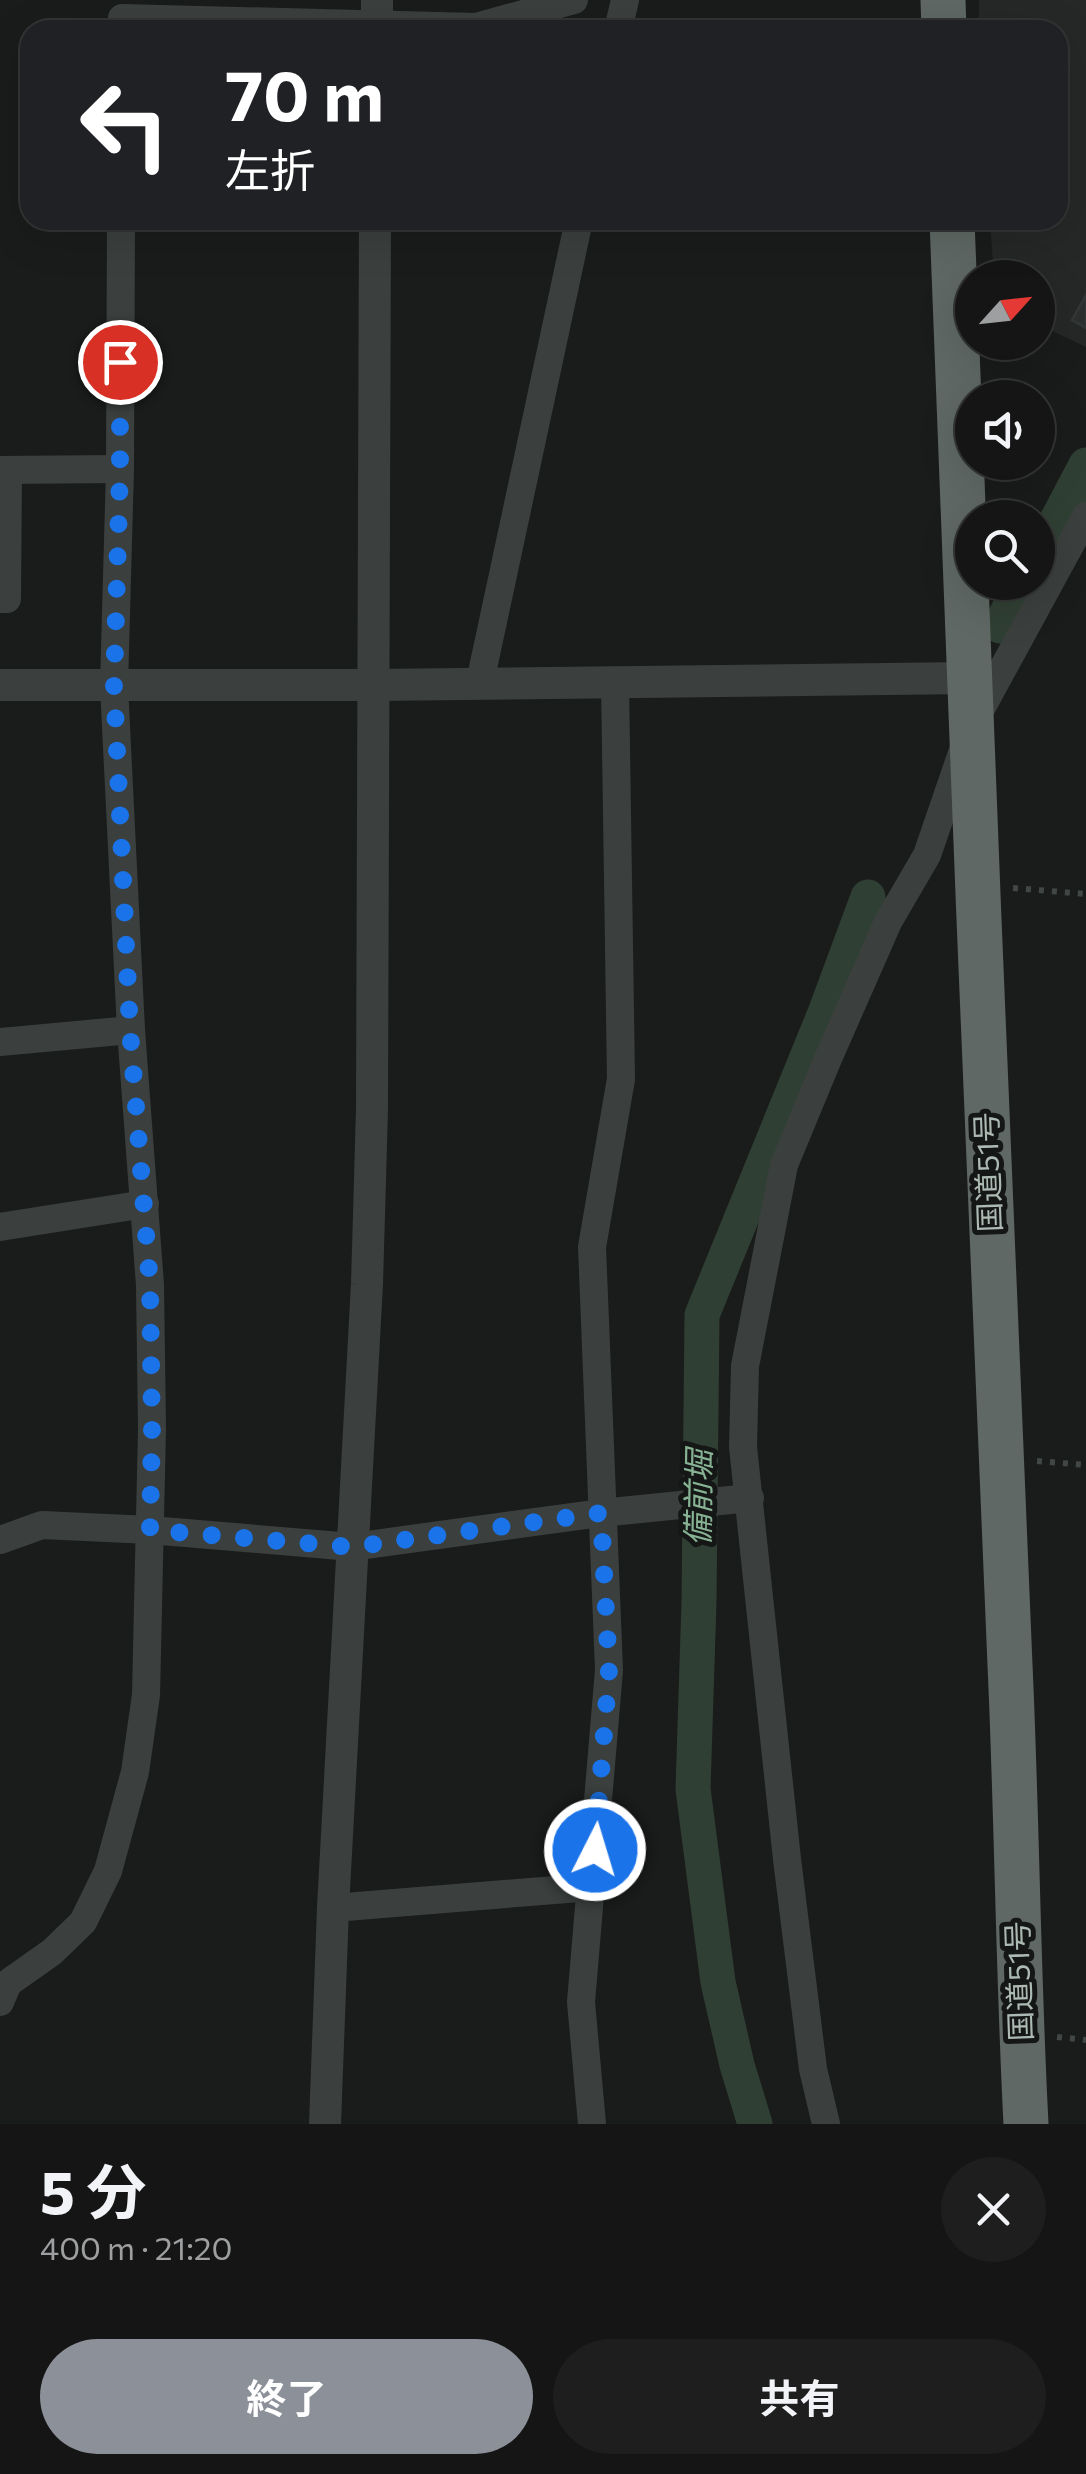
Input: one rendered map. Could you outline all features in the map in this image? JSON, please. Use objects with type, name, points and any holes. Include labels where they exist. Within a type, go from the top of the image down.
[{"type":"highway","name":"国道51号","points":[[952,230],[1026,2124]]},
{"type":"street","points":[[501,20],[574,0]]},
{"type":"street","points":[[122,16],[377,18]]},
{"type":"street","points":[[0,2002],[8,1982],[52,1952],[83,1922],[108,1872],[134,1772],[146,1695],[152,1429],[150,1284],[130,1030],[114,686],[121,230]]},
{"type":"street","points":[[325,2124],[367,1284],[372,1109],[376,230]]},
{"type":"street","points":[[480,682],[577,230]]},
{"type":"street","points":[[0,598],[7,599],[4,470],[120,469]]},
{"type":"street","points":[[826,2124],[813,2069],[789,1878],[743,1447],[745,1366],[784,1165],[888,922],[927,855],[971,727],[1086,516]]},
{"type":"street","points":[[0,685],[971,678]]},
{"type":"street","points":[[592,2124],[581,2002],[609,1670],[592,1247],[621,1080],[615,681]]},
{"type":"street","points":[[0,1042],[130,1030]]},
{"type":"street","points":[[0,1228],[145,1204]]},
{"type":"street","points":[[0,1540],[42,1525],[352,1547],[601,1513],[750,1498]]},
{"type":"street","points":[[333,1908],[592,1887]]},
{"type":"path","points":[[979,885],[1086,894]]},
{"type":"shaded area","points":[[979,0],[1086,0],[1086,347],[1055,332],[1055,260],[993,260],[991,230],[1068,230],[1068,20],[979,20]]},
{"type":"building","points":[[1086,295],[1086,328],[1072,320]]},
{"type":"waterway","name":"備前堀","points":[[1055,524],[1086,465]]},
{"type":"waterway","name":"備前堀","points":[[1000,626],[1014,600]]},
{"type":"waterway","name":"備前堀","points":[[755,2124],[718,1982],[693,1789],[702,1315],[868,897]]},
{"type":"route","points":[[120,362],[114,686],[130,1030],[150,1284],[150,1530],[352,1547],[601,1513],[609,1670],[595,1850]]}]
